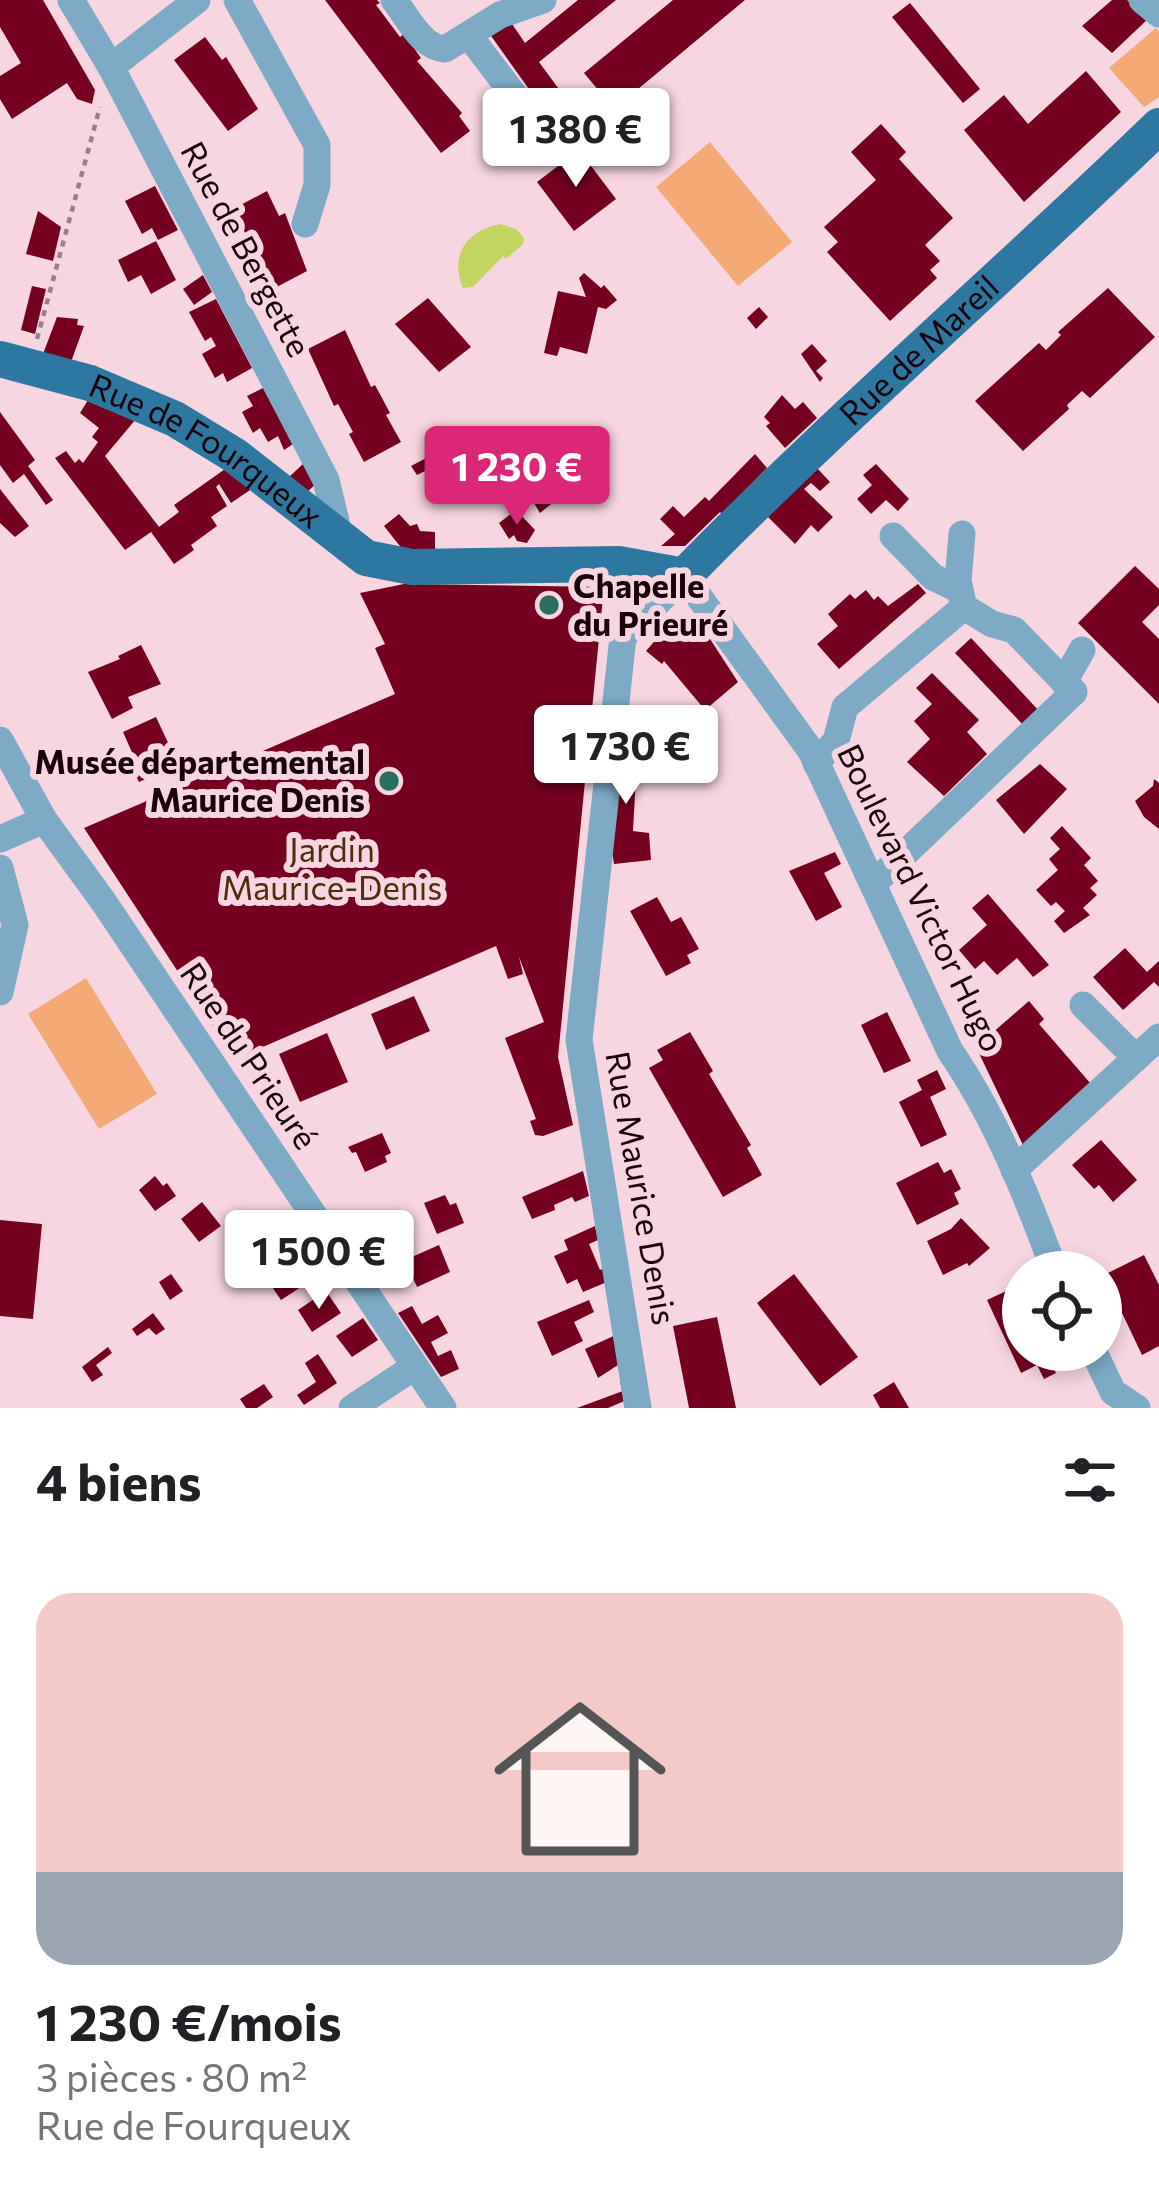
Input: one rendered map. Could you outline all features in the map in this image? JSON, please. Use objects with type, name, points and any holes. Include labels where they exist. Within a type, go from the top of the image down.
[{"type":"main road","name":"Rue de Mareil","points":[[684,576],[769,489],[1014,266],[1159,126]]},
{"type":"main road","name":"Rue de Fourqueux","points":[[0,359],[90,382],[175,419],[234,454],[366,557],[394,566],[619,564],[684,576]]},
{"type":"street","name":"Rue de Bergette","points":[[71,0],[111,67],[326,480],[340,538]]},
{"type":"street","points":[[111,67],[197,0]]},
{"type":"street","points":[[237,0],[317,145],[317,185],[305,224]]},
{"type":"street","points":[[394,0],[435,48],[446,49],[500,15],[543,0]]},
{"type":"street","points":[[1142,0],[1159,14]]},
{"type":"street","points":[[470,37],[521,104]]},
{"type":"street","points":[[816,763],[836,741],[845,707],[962,599],[962,534]]},
{"type":"street","points":[[873,884],[1074,692],[1014,631],[992,624],[933,577],[893,536]]},
{"type":"street","name":"Boulevard Victor Hugo","points":[[684,576],[733,639],[816,763],[1049,1251]]},
{"type":"street","name":"Rue Maurice Denis","points":[[638,1408],[579,1040],[623,638],[684,576]]},
{"type":"street","points":[[1064,682],[1082,650]]},
{"type":"street","name":"Rue du Prieuré","points":[[0,740],[44,820],[443,1408]]},
{"type":"street","points":[[0,838],[44,820]]},
{"type":"street","points":[[0,868],[15,925],[0,992]]},
{"type":"street","points":[[1083,1005],[1136,1058]]},
{"type":"street","points":[[1014,1170],[1159,1037]]},
{"type":"street","points":[[352,1408],[415,1367]]},
{"type":"street","points":[[1106,1371],[1124,1402]]},
{"type":"path","points":[[41,325],[111,67]]},
{"type":"shaded area","points":[[1156,28],[1159,97],[1144,107],[1109,68]]},
{"type":"shaded area","points":[[710,142],[792,242],[738,286],[656,187]]},
{"type":"shaded area","points":[[501,224],[516,229],[523,244],[506,259],[503,256],[473,287],[463,288],[458,265],[464,246],[479,232]]},
{"type":"shaded area","points":[[86,978],[157,1094],[99,1129],[28,1014]]},
{"type":"building","points":[[0,0],[43,0],[95,90],[92,104],[77,99],[67,83],[12,119],[0,99],[0,76],[21,63],[0,27]]},
{"type":"building","points":[[325,0],[377,0],[400,37],[404,34],[421,58],[417,61],[462,113],[459,116],[470,131],[441,153]]},
{"type":"building","points":[[578,0],[616,0],[539,62],[572,107],[553,123],[489,33],[508,18],[525,43]]},
{"type":"building","points":[[673,0],[745,0],[614,109],[584,73]]},
{"type":"building","points":[[1112,0],[1127,0],[1149,18],[1112,53],[1082,26]]},
{"type":"building","points":[[910,3],[980,89],[963,103],[892,17]]},
{"type":"building","points":[[205,37],[222,60],[226,57],[258,109],[228,131],[174,60]]},
{"type":"building","points":[[1086,71],[1121,112],[1024,202],[964,130],[1004,95],[1028,124]]},
{"type":"building","points":[[881,124],[906,152],[899,159],[953,218],[925,245],[940,261],[930,270],[937,278],[890,321],[827,252],[838,242],[824,227],[876,180],[851,152]]},
{"type":"building","points":[[579,150],[616,199],[574,231],[537,182]]},
{"type":"building","points":[[155,186],[178,230],[158,240],[152,228],[142,234],[125,201]]},
{"type":"building","points":[[267,191],[279,216],[285,213],[307,271],[273,289],[233,209]]},
{"type":"building","points":[[38,211],[61,227],[53,261],[26,254]]},
{"type":"building","points":[[156,241],[176,280],[151,294],[141,275],[128,282],[118,260]]},
{"type":"building","points":[[584,273],[617,300],[606,309],[598,307],[587,354],[560,347],[557,356],[544,353],[558,291],[586,297],[579,278]]},
{"type":"building","points":[[203,275],[212,292],[194,305],[183,289]]},
{"type":"building","points":[[32,286],[46,289],[35,334],[21,330]]},
{"type":"building","points":[[1108,288],[1155,337],[1090,398],[1082,391],[1023,451],[975,401],[1039,343],[1046,350],[1061,335],[1058,332]]},
{"type":"building","points":[[428,298],[471,347],[439,372],[395,324]]},
{"type":"building","points":[[216,299],[252,368],[227,382],[223,373],[215,378],[202,354],[216,346],[211,337],[205,341],[189,312]]},
{"type":"building","points":[[759,307],[768,317],[756,329],[747,318]]},
{"type":"building","points":[[57,317],[78,319],[77,325],[84,326],[71,362],[43,354]]},
{"type":"building","points":[[345,330],[401,442],[364,462],[308,349]]},
{"type":"building","points":[[812,344],[827,361],[816,371],[823,378],[820,382],[801,354]]},
{"type":"building","points":[[263,388],[293,444],[284,450],[278,436],[268,442],[260,428],[253,433],[242,412],[253,406],[247,396]]},
{"type":"building","points":[[782,395],[795,409],[803,402],[817,418],[785,448],[764,417]]},
{"type":"building","points":[[88,400],[136,419],[105,456],[159,527],[179,512],[174,505],[228,467],[253,488],[231,503],[219,484],[216,487],[227,506],[211,517],[217,526],[174,564],[151,532],[125,550],[55,458],[66,451],[75,463],[79,459],[83,463],[98,442],[92,437],[99,428],[80,413]]},
{"type":"building","points":[[0,412],[35,460],[28,466],[53,500],[46,505],[24,474],[13,483],[0,465]]},
{"type":"building","points":[[755,454],[767,468],[722,514],[685,546],[661,546],[675,534],[660,519],[673,506],[684,517],[705,497],[709,501]]},
{"type":"building","points":[[432,455],[439,464],[417,475],[411,466]]},
{"type":"building","points":[[303,464],[315,485],[308,491],[289,477]]},
{"type":"building","points":[[876,464],[909,499],[898,511],[886,500],[871,514],[857,499],[872,485],[863,475]]},
{"type":"building","points":[[816,467],[830,482],[820,491],[811,483],[804,489],[833,517],[818,532],[811,525],[795,544],[764,513]]},
{"type":"building","points":[[552,470],[556,477],[563,472],[567,479],[561,484],[566,492],[540,513],[525,488]]},
{"type":"building","points":[[0,489],[29,526],[15,537],[0,523]]},
{"type":"building","points":[[516,510],[535,530],[527,543],[514,535],[509,539],[499,523]]},
{"type":"building","points":[[399,514],[420,531],[435,532],[435,549],[403,550],[384,526]]},
{"type":"building","points":[[1135,566],[1159,589],[1159,605],[1142,622],[1159,639],[1159,704],[1078,623]]},
{"type":"building","name":"Musée départemental Maurice Denis","points":[[404,584],[604,587],[558,1057],[573,1125],[543,1136],[535,1135],[530,1121],[536,1119],[505,1038],[544,1022],[519,957],[523,974],[508,979],[496,946],[235,1059],[84,828],[395,694],[375,648],[385,644],[360,593]]},
{"type":"building","points":[[918,584],[926,593],[839,669],[817,644],[838,626],[828,614],[850,594],[855,599],[866,590],[888,606]]},
{"type":"building","points":[[686,617],[697,619],[738,682],[705,710],[664,661],[646,651],[672,621],[685,637],[692,629]]},
{"type":"building","points":[[971,638],[1041,713],[1026,728],[955,653]]},
{"type":"building","points":[[141,645],[161,684],[128,697],[133,708],[112,719],[88,672]]},
{"type":"building","points":[[932,673],[979,720],[967,732],[987,754],[944,796],[907,762],[930,739],[914,721],[932,704],[916,688]]},
{"type":"building","points":[[156,717],[178,764],[139,782],[123,732]]},
{"type":"building","points":[[621,730],[638,740],[633,831],[649,833],[651,860],[614,864],[608,826]]},
{"type":"building","points":[[1040,764],[1067,789],[1024,834],[996,800]]},
{"type":"building","points":[[1154,779],[1159,783],[1159,829],[1135,801],[1153,786]]},
{"type":"building","points":[[1062,826],[1091,858],[1084,865],[1098,881],[1090,888],[1097,895],[1083,908],[1090,915],[1064,933],[1054,921],[1065,911],[1056,902],[1051,906],[1036,890],[1058,870],[1049,859],[1060,849],[1050,838]]},
{"type":"building","points":[[835,852],[841,864],[824,873],[842,907],[816,921],[789,871]]},
{"type":"building","points":[[988,894],[1049,965],[1033,977],[1017,958],[997,975],[984,961],[975,969],[959,950],[987,925],[972,908]]},
{"type":"building","points":[[657,897],[671,922],[681,917],[699,949],[687,955],[691,963],[666,976],[630,911]]},
{"type":"building","points":[[1125,948],[1147,972],[1159,961],[1159,987],[1154,982],[1123,1010],[1093,977]]},
{"type":"building","points":[[414,996],[430,1031],[386,1050],[371,1014]]},
{"type":"building","points":[[1029,1001],[1044,1019],[1039,1024],[1091,1084],[1023,1145],[976,1047]]},
{"type":"building","points":[[887,1012],[911,1061],[884,1073],[861,1025]]},
{"type":"building","points":[[690,1032],[751,1145],[747,1148],[762,1175],[723,1197],[649,1068],[663,1060],[657,1050]]},
{"type":"building","points":[[327,1033],[348,1082],[300,1102],[279,1054]]},
{"type":"building","points":[[937,1070],[946,1089],[930,1097],[947,1135],[921,1147],[899,1102],[922,1090],[917,1080]]},
{"type":"building","points":[[382,1133],[391,1153],[385,1156],[387,1162],[365,1172],[356,1152],[348,1147]]},
{"type":"building","points":[[1101,1140],[1137,1180],[1113,1202],[1072,1165]]},
{"type":"building","points":[[938,1162],[944,1173],[951,1169],[961,1189],[954,1193],[959,1204],[917,1225],[896,1183]]},
{"type":"building","points":[[583,1171],[589,1196],[575,1202],[572,1197],[532,1219],[522,1197]]},
{"type":"building","points":[[155,1176],[176,1196],[155,1211],[139,1190]]},
{"type":"building","points":[[445,1195],[450,1205],[456,1203],[464,1223],[437,1234],[424,1203]]},
{"type":"building","points":[[202,1202],[221,1226],[199,1242],[181,1219]]},
{"type":"building","points":[[961,1218],[990,1248],[969,1266],[943,1275],[927,1241]]},
{"type":"building","points":[[0,1220],[42,1224],[33,1319],[0,1316]]},
{"type":"building","points":[[595,1226],[598,1240],[589,1244],[607,1282],[583,1292],[577,1279],[567,1284],[554,1256],[568,1250],[564,1240]]},
{"type":"building","points":[[281,1227],[301,1258],[288,1267],[301,1287],[281,1300],[268,1281],[275,1276],[254,1244]]},
{"type":"building","points":[[439,1245],[450,1272],[417,1287],[405,1260]]},
{"type":"building","points":[[1144,1255],[1159,1285],[1159,1346],[1142,1355],[1122,1313],[1122,1266]]},
{"type":"building","points":[[171,1274],[183,1291],[170,1300],[159,1282]]},
{"type":"building","points":[[794,1274],[858,1357],[820,1386],[757,1303]]},
{"type":"building","points":[[326,1291],[341,1313],[312,1332],[298,1310]]},
{"type":"building","points":[[1002,1293],[1002,1332],[987,1300]]},
{"type":"building","points":[[589,1300],[594,1312],[574,1322],[583,1341],[552,1356],[537,1322]]},
{"type":"building","points":[[412,1306],[422,1324],[438,1315],[448,1333],[431,1342],[438,1356],[451,1350],[459,1369],[441,1377],[398,1313]]},
{"type":"building","points":[[153,1313],[165,1329],[156,1335],[149,1328],[137,1336],[132,1329]]},
{"type":"building","points":[[717,1317],[736,1408],[689,1408],[673,1326]]},
{"type":"building","points":[[363,1318],[378,1340],[352,1357],[336,1336]]},
{"type":"building","points":[[618,1334],[624,1361],[598,1378],[585,1349]]},
{"type":"building","points":[[108,1347],[112,1353],[96,1365],[103,1375],[92,1382],[82,1367]]},
{"type":"building","points":[[318,1354],[337,1383],[304,1405],[297,1395],[316,1382],[305,1363]]},
{"type":"building","points":[[627,1380],[629,1399],[608,1408],[577,1408],[623,1391],[620,1383]]},
{"type":"building","points":[[894,1382],[909,1408],[880,1408],[873,1395]]},
{"type":"building","points":[[264,1384],[273,1397],[257,1408],[246,1408],[240,1399]]},
{"type":"place","name":"Chapelle du Prieuré","points":[[549,605]]},
{"type":"place","name":"Musée départemental Maurice Denis","points":[[389,781]]},
{"type":"park label","name":"Jardin Maurice-Denis","points":[[332,869]]}]
